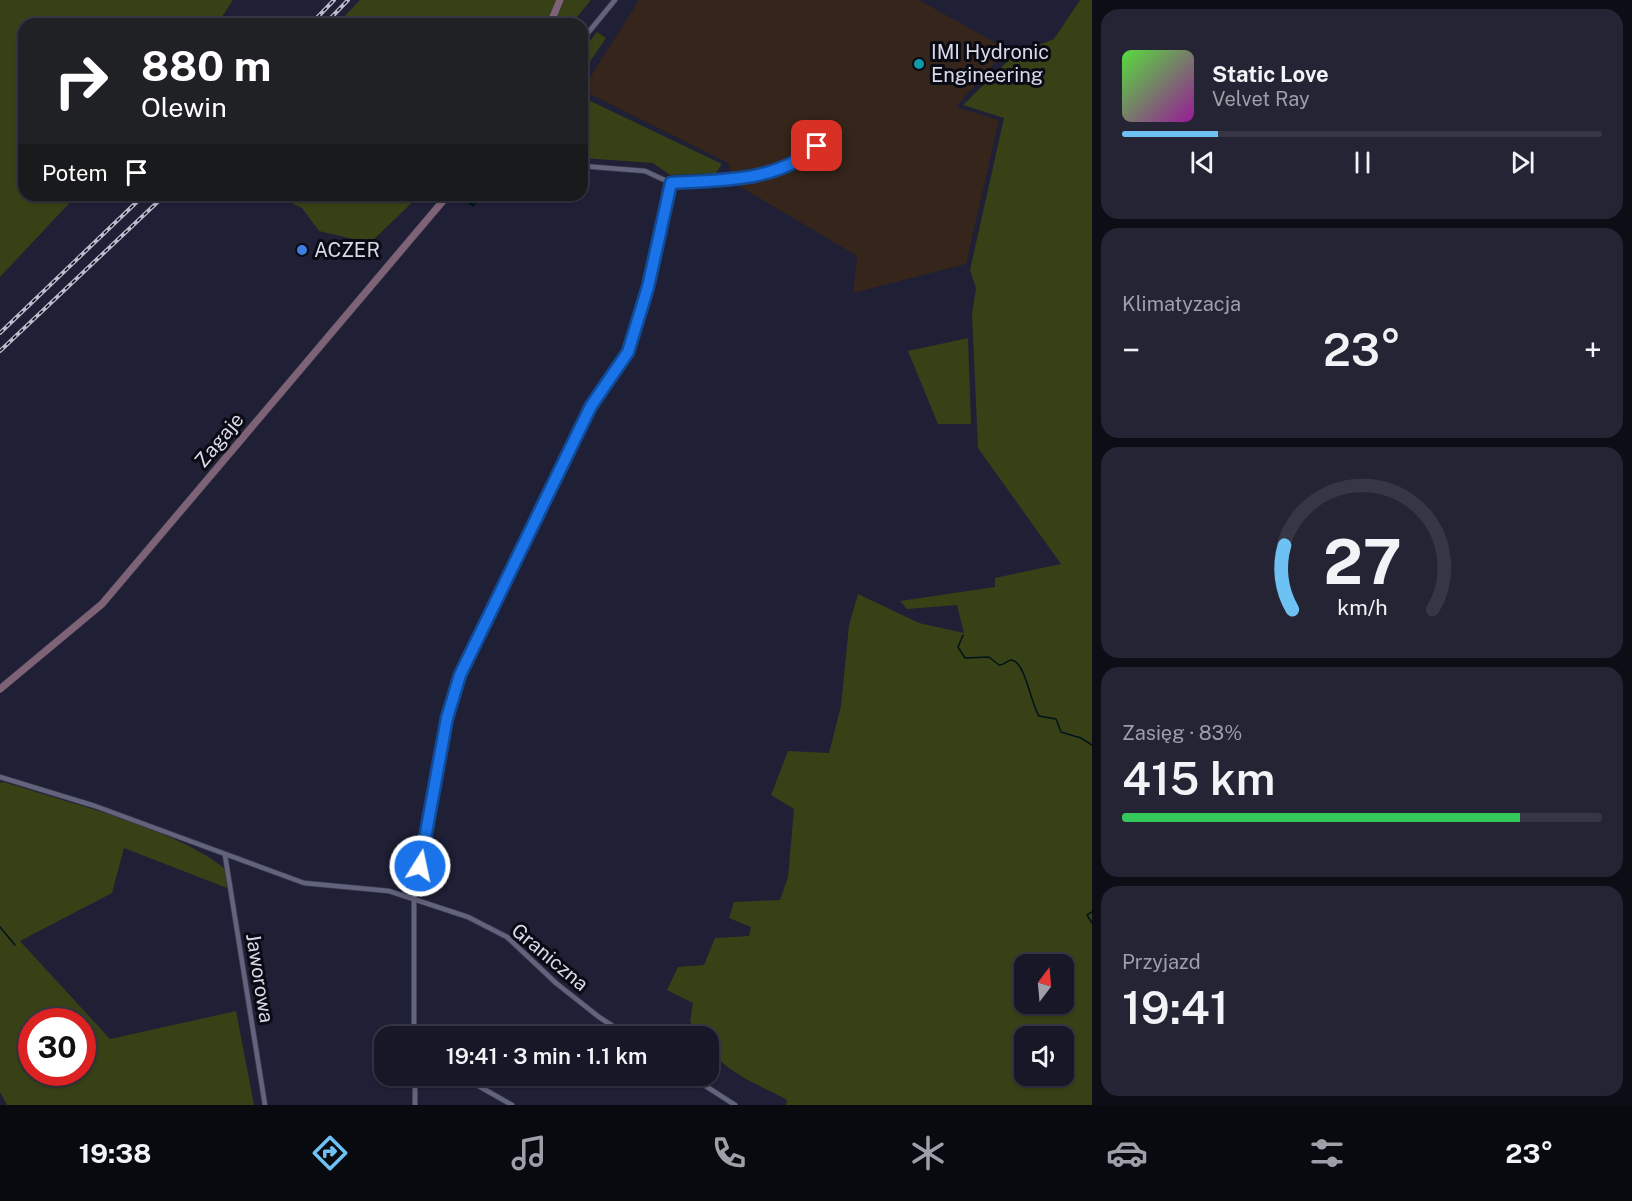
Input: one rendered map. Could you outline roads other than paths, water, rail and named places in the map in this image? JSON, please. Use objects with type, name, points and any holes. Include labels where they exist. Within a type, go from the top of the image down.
[{"type":"main road","points":[[552,18],[560,0]]},
{"type":"main road","name":"Zagaje","points":[[0,689],[102,604],[443,201]]},
{"type":"street","points":[[588,32],[615,0]]},
{"type":"street","points":[[588,166],[645,171],[671,183],[757,175],[805,157],[817,146]]},
{"type":"street","points":[[414,1026],[414,898],[447,718],[460,675],[591,406],[628,352],[648,287],[671,183]]},
{"type":"street","name":"Graniczna","points":[[0,777],[95,806],[304,883],[376,888],[414,898],[468,917],[507,937],[556,983],[613,1026]]},
{"type":"street","name":"Jaworowa","points":[[225,855],[265,1105]]},
{"type":"street","points":[[415,1086],[415,1105]]},
{"type":"street","points":[[479,1086],[512,1105]]},
{"type":"street","points":[[706,1086],[735,1105]]},
{"type":"water","points":[[466,201],[479,201],[473,207]]},
{"type":"waterway","points":[[963,635],[958,647],[965,658],[989,657],[999,665],[1010,660],[1017,662],[1039,716],[1056,719],[1061,732],[1081,738],[1092,745]]},
{"type":"waterway","points":[[1092,912],[1087,915],[1092,923]]},
{"type":"waterway","points":[[0,927],[15,945]]},
{"type":"railway","points":[[317,18],[334,0]]},
{"type":"railway","points":[[331,18],[348,0]]},
{"type":"railway","points":[[0,333],[138,201]]},
{"type":"railway","points":[[0,351],[159,201]]},
{"type":"place","name":"IMI Hydronic Engineering","points":[[919,64]]},
{"type":"place","name":"ACZER","points":[[302,250]]}]
